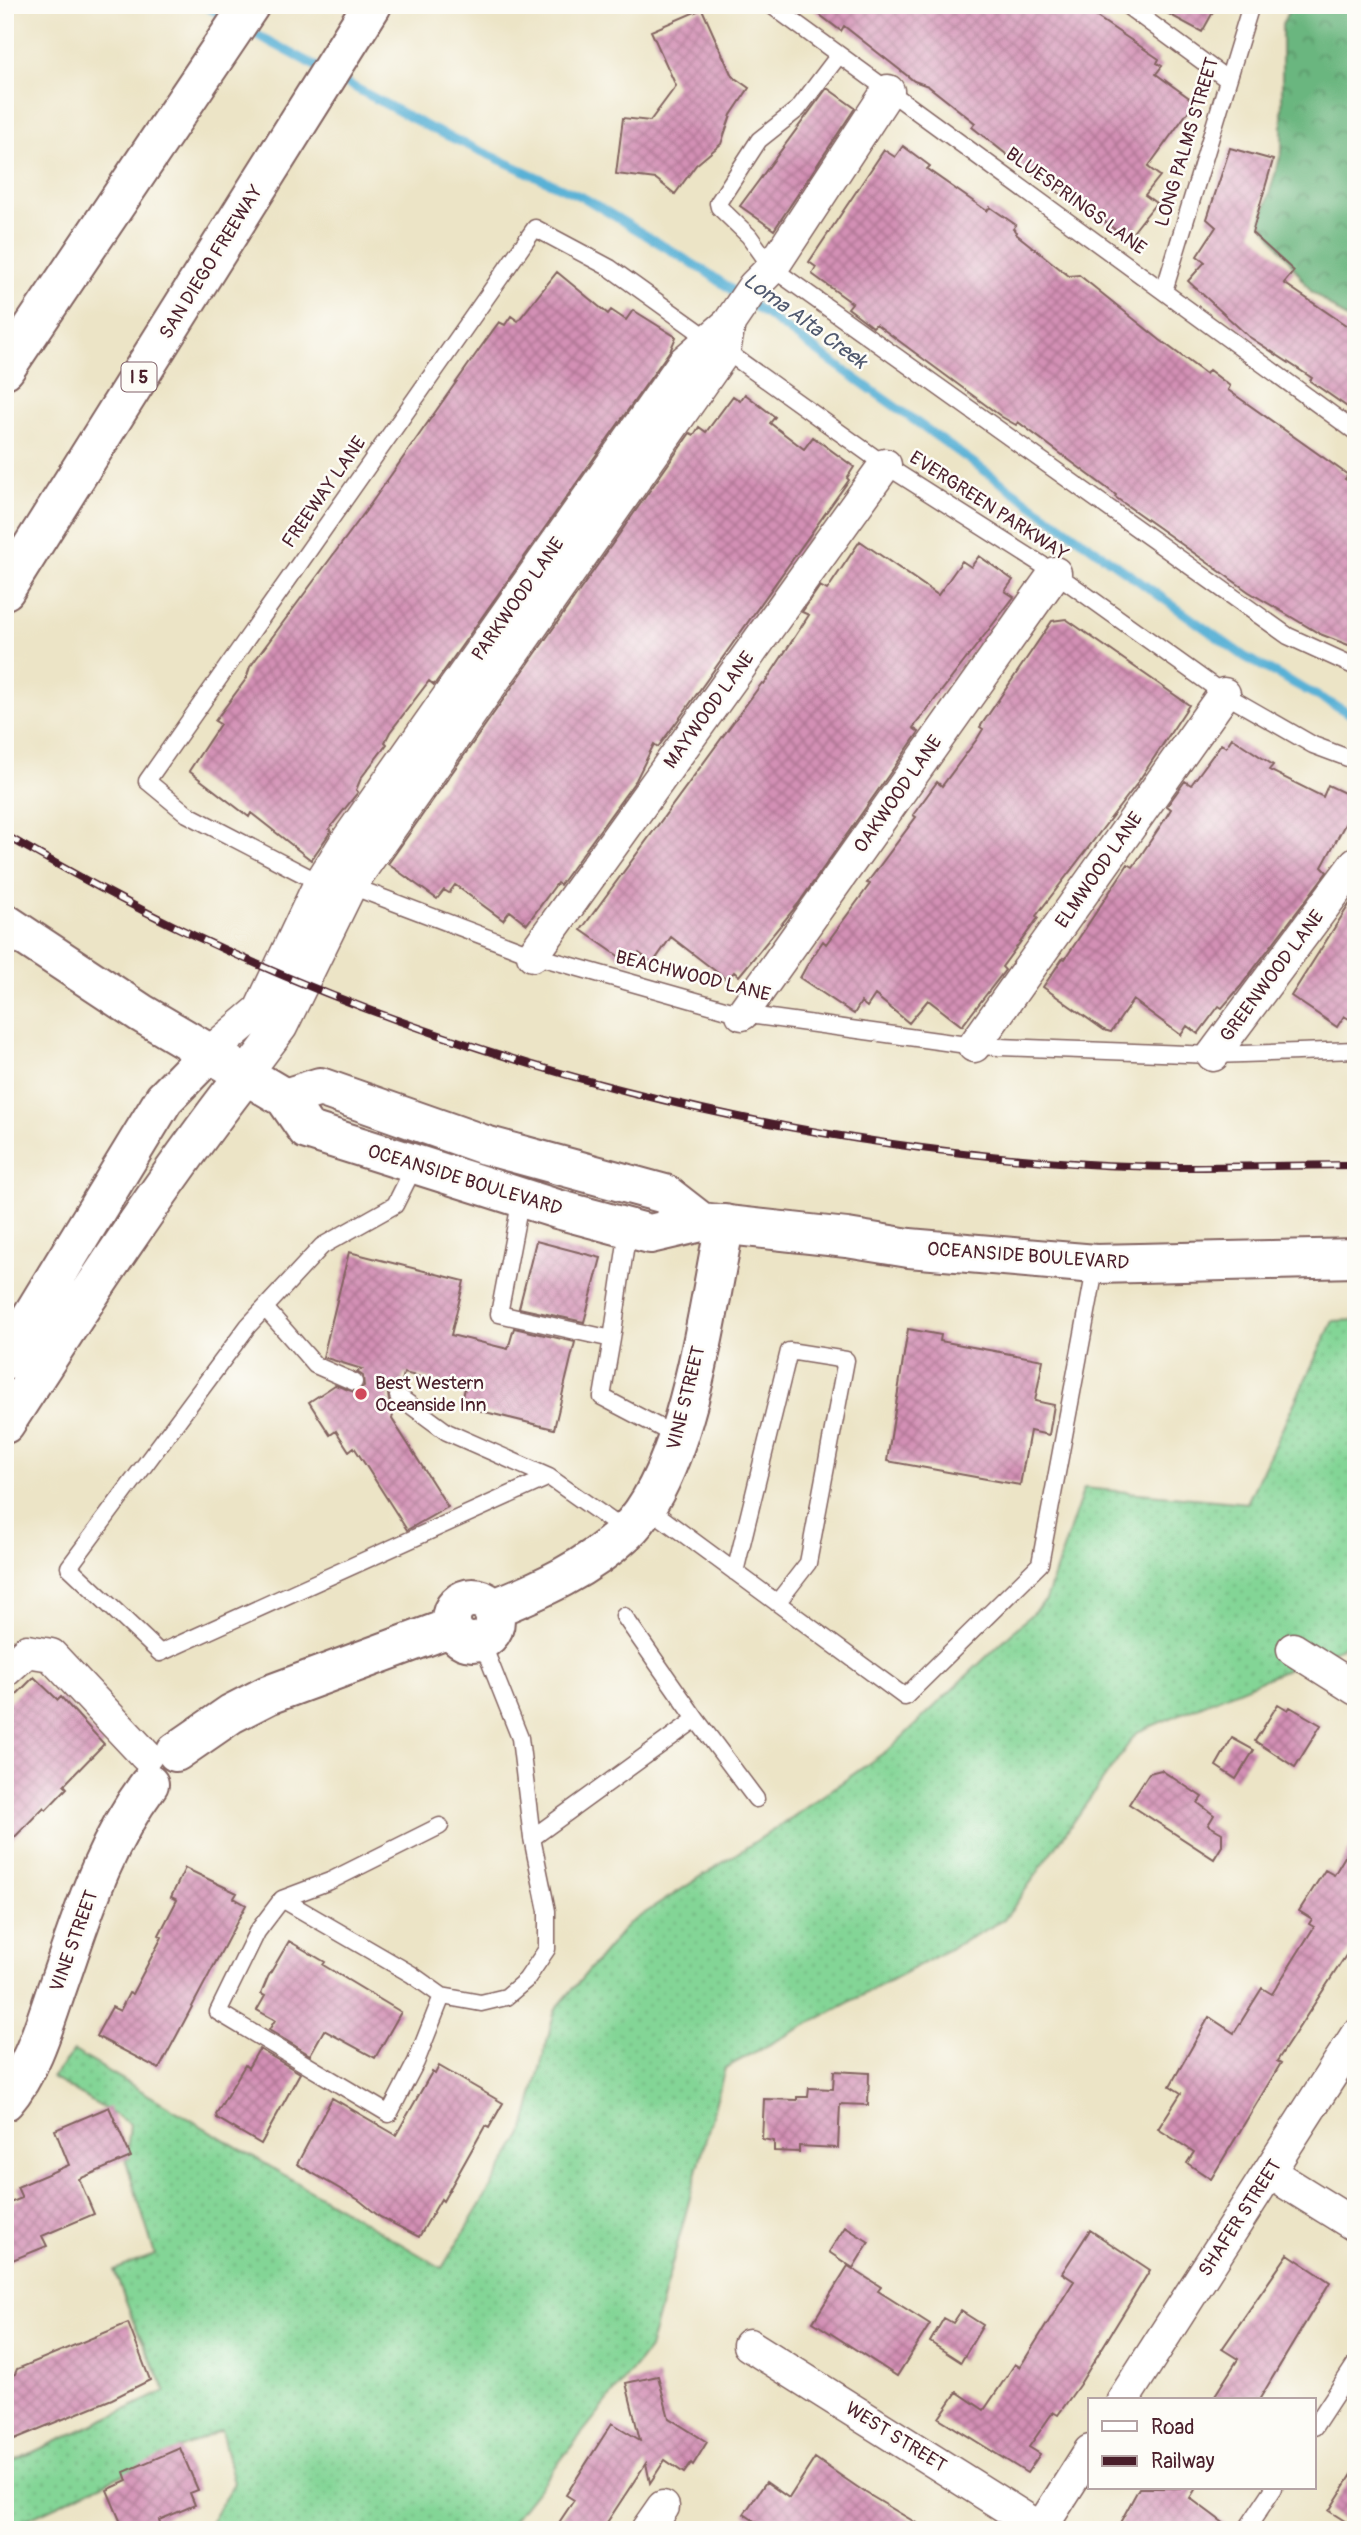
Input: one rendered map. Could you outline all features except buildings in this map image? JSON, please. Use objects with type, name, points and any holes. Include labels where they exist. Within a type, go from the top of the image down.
[{"type":"main road","points":[[5,369],[250,5]]},
{"type":"main road","name":"SAN DIEGO FREEWAY","points":[[5,590],[372,5]]},
{"type":"main road","name":"OCEANSIDE BOULEVARD","points":[[5,923],[208,1054],[285,1098],[307,1130],[628,1229],[650,1234],[713,1223],[909,1248],[1096,1264],[1356,1258]]},
{"type":"main road","points":[[5,1360],[164,1099],[208,1054]]},
{"type":"main road","points":[[5,1424],[72,1320],[245,1074]]},
{"type":"main road","name":"OCEANSIDE BOULEVARD","points":[[285,1098],[320,1087],[485,1145],[665,1194],[713,1223]]},
{"type":"main road","name":"VINE STREET","points":[[5,2101],[17,2087],[48,2015],[106,1852],[157,1764],[231,1714],[268,1695],[475,1626],[598,1556],[637,1520],[680,1438],[713,1223]]},
{"type":"street","name":"PARKWOOD LANE","points":[[245,1074],[281,1027],[351,884],[888,91]]},
{"type":"street","name":"PARKWOOD LANE","points":[[208,1054],[260,1010],[319,885],[684,362],[720,338]]},
{"type":"street","name":"MAYWOOD LANE","points":[[533,955],[885,465]]},
{"type":"street","name":"OAKWOOD LANE","points":[[742,1014],[1055,573]]},
{"type":"street","name":"ELMWOOD LANE","points":[[974,1046],[1224,694]]},
{"type":"street","name":"GREENWOOD LANE","points":[[1213,1055],[1356,863]]},
{"type":"street","points":[[1293,1649],[1356,1689]]},
{"type":"street","points":[[5,1671],[27,1650],[51,1655],[157,1764]]},
{"type":"street","name":"SHAFER STREET","points":[[1124,2398],[1356,2036]]},
{"type":"street","points":[[1269,2172],[1356,2226]]},
{"type":"street","name":"WEST STREET","points":[[749,2344],[1042,2529]]},
{"type":"street","points":[[1042,2529],[1088,2454]]},
{"type":"lane","name":"BLUESPRINGS LANE","points":[[771,5],[1356,432]]},
{"type":"lane","points":[[1126,5],[1228,79]]},
{"type":"lane","name":"LONG PALMS STREET","points":[[1164,291],[1251,5]]},
{"type":"lane","points":[[839,55],[798,110],[759,140],[718,203],[719,208],[749,236],[763,277],[1288,636],[1356,667]]},
{"type":"lane","name":"EVERGREEN PARKWAY","points":[[535,228],[610,268],[720,338],[885,465],[1055,573],[1224,694],[1313,745],[1356,761]]},
{"type":"lane","name":"FREEWAY LANE","points":[[319,885],[187,814],[147,781],[535,228]]},
{"type":"lane","name":"BEACHWOOD LANE","points":[[319,885],[351,884],[533,955],[742,1014],[974,1046],[1213,1055],[1356,1049]]},
{"type":"lane","points":[[415,1164],[394,1205],[322,1246],[248,1326],[69,1567],[160,1653],[550,1477]]},
{"type":"lane","points":[[521,1198],[499,1314],[612,1339]]},
{"type":"lane","points":[[628,1229],[602,1397],[680,1438]]},
{"type":"lane","points":[[398,1396],[447,1432],[550,1477],[735,1572],[905,1697],[1040,1564],[1096,1264]]},
{"type":"lane","points":[[265,1308],[315,1365],[354,1382]]},
{"type":"lane","points":[[735,1572],[789,1351],[846,1360],[808,1563],[776,1603]]},
{"type":"lane","points":[[624,1616],[696,1719],[756,1798]]},
{"type":"lane","points":[[282,1899],[411,1974],[442,1996],[481,2003],[506,1997],[526,1980],[547,1949],[547,1910],[532,1838],[520,1738],[475,1626]]},
{"type":"lane","points":[[532,1838],[696,1719]]},
{"type":"lane","points":[[440,1826],[330,1881],[282,1899],[257,1932],[218,2012],[389,2113],[416,2062],[442,1996]]},
{"type":"lane","points":[[1316,2424],[1356,2363]]},
{"type":"lane","points":[[1247,2530],[1273,2490]]},
{"type":"green space","points":[[1291,5],[1356,5],[1356,326],[1311,291],[1261,221],[1282,151],[1282,25]]},
{"type":"green space","points":[[1356,1320],[1356,1641],[1137,1732],[1004,1920],[725,2068],[649,2349],[505,2530],[205,2530],[234,2483],[221,2430],[5,2529],[5,2465],[166,2391],[134,2323],[114,2270],[155,2255],[126,2161],[130,2124],[52,2078],[74,2051],[442,2268],[523,2134],[555,2010],[628,1924],[787,1821],[892,1747],[1046,1600],[1084,1488],[1247,1503],[1333,1321]]},
{"type":"waterway","name":"Loma Alta Creek","points":[[203,5],[229,19]]},
{"type":"waterway","name":"Loma Alta Creek","points":[[244,28],[321,69]]},
{"type":"waterway","name":"Loma Alta Creek","points":[[337,78],[430,128],[586,199],[708,273],[1245,657],[1356,717]]},
{"type":"railway","points":[[5,835],[169,924],[298,982],[406,1023],[517,1060],[629,1092],[742,1118],[857,1139],[972,1154],[1120,1166],[1356,1165]]},
{"type":"place","name":"Best Western Oceanside Inn","points":[[361,1394]]}]
